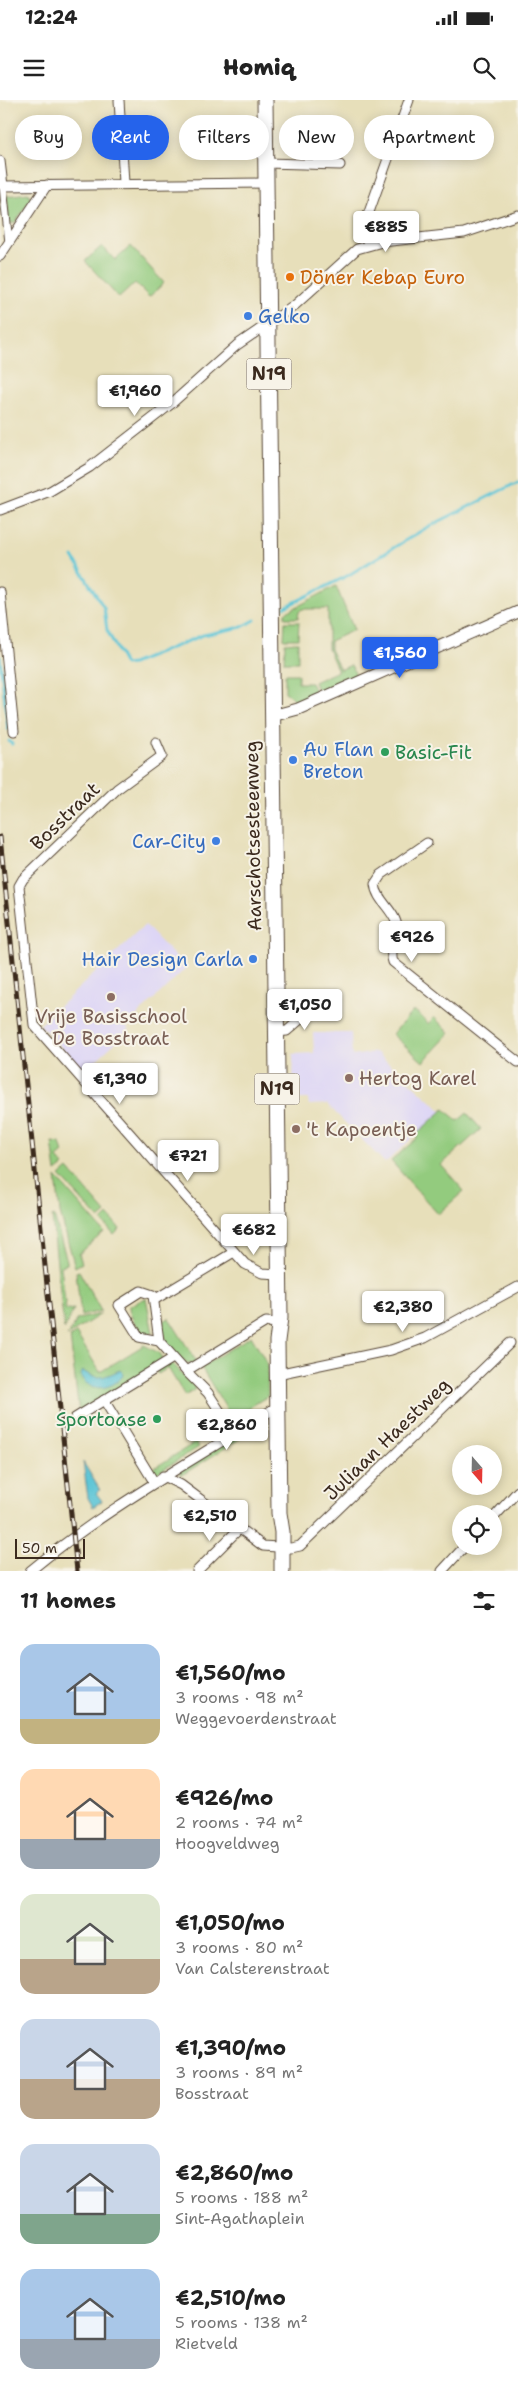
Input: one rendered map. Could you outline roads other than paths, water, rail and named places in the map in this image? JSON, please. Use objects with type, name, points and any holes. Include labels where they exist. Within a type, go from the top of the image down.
[{"type":"main road","name":"Aarschotsesteenweg","points":[[265,100],[279,1274],[277,1374],[279,1513],[282,1571]]},
{"type":"street","points":[[119,100],[124,183]]},
{"type":"street","points":[[368,244],[363,229],[409,100]]},
{"type":"street","points":[[0,161],[9,243]]},
{"type":"street","points":[[266,163],[340,165]]},
{"type":"street","points":[[3,186],[124,183],[266,183]]},
{"type":"street","points":[[0,256],[47,185]]},
{"type":"street","points":[[0,510],[50,491],[90,467],[170,404],[237,344],[294,306],[357,249],[368,244],[464,233],[518,215]]},
{"type":"street","points":[[0,592],[14,731]]},
{"type":"street","points":[[272,716],[298,709],[518,612]]},
{"type":"street","name":"Bosstraat","points":[[156,742],[162,756],[117,789],[23,879],[18,886],[34,1025],[234,1252],[253,1270],[279,1274]]},
{"type":"street","points":[[427,843],[380,875],[375,884],[376,890],[396,921],[391,955],[393,962],[518,1062]]},
{"type":"street","points":[[276,1032],[287,1030],[321,1000]]},
{"type":"street","points":[[154,1300],[234,1252]]},
{"type":"street","points":[[277,1374],[391,1350],[425,1338],[518,1287]]},
{"type":"street","points":[[159,1341],[138,1337],[119,1305],[141,1291],[153,1295],[159,1341],[208,1393],[234,1433]]},
{"type":"street","points":[[186,1371],[266,1322],[279,1322]]},
{"type":"street","name":"Juliaan Haestweg","points":[[282,1548],[300,1546],[310,1538],[510,1343]]},
{"type":"street","points":[[75,1418],[173,1358]]},
{"type":"street","points":[[104,1400],[154,1482]]},
{"type":"street","points":[[30,1571],[68,1540],[163,1476],[278,1406]]},
{"type":"street","points":[[163,1476],[181,1485],[263,1546],[282,1548]]},
{"type":"street","points":[[502,1508],[518,1491]]},
{"type":"street","points":[[197,1571],[239,1529]]},
{"type":"street","points":[[442,1571],[457,1555]]},
{"type":"water","points":[[120,1370],[124,1374],[120,1379],[114,1384],[102,1388],[89,1385],[80,1375],[83,1371],[93,1376],[102,1377]]},
{"type":"water","points":[[83,1462],[100,1490],[96,1493],[102,1501],[93,1507],[88,1498]]},
{"type":"waterway","points":[[285,607],[347,576],[426,528],[518,482]]},
{"type":"waterway","points":[[73,557],[104,608],[107,630],[125,665],[132,664],[203,635],[242,627],[255,620]]},
{"type":"waterway","points":[[0,657],[8,729]]},
{"type":"waterway","points":[[9,741],[12,744]]},
{"type":"railway","points":[[0,837],[77,1571]]},
{"type":"place","name":"Döner Kebap Euro","points":[[290,277]]},
{"type":"place","name":"Gelko","points":[[248,316]]},
{"type":"place","name":"Basic-Fit","points":[[385,752]]},
{"type":"place","name":"Au Flan Breton","points":[[293,760]]},
{"type":"place","name":"Car-City","points":[[216,841]]},
{"type":"place","name":"Hair Design Carla","points":[[253,959]]},
{"type":"place","name":"Vrije Basisschool De Bosstraat","points":[[111,997]]},
{"type":"place","name":"Hertog Karel","points":[[349,1078]]},
{"type":"place","name":"'t Kapoentje","points":[[296,1129]]},
{"type":"place","name":"Sportoase","points":[[157,1419]]}]
